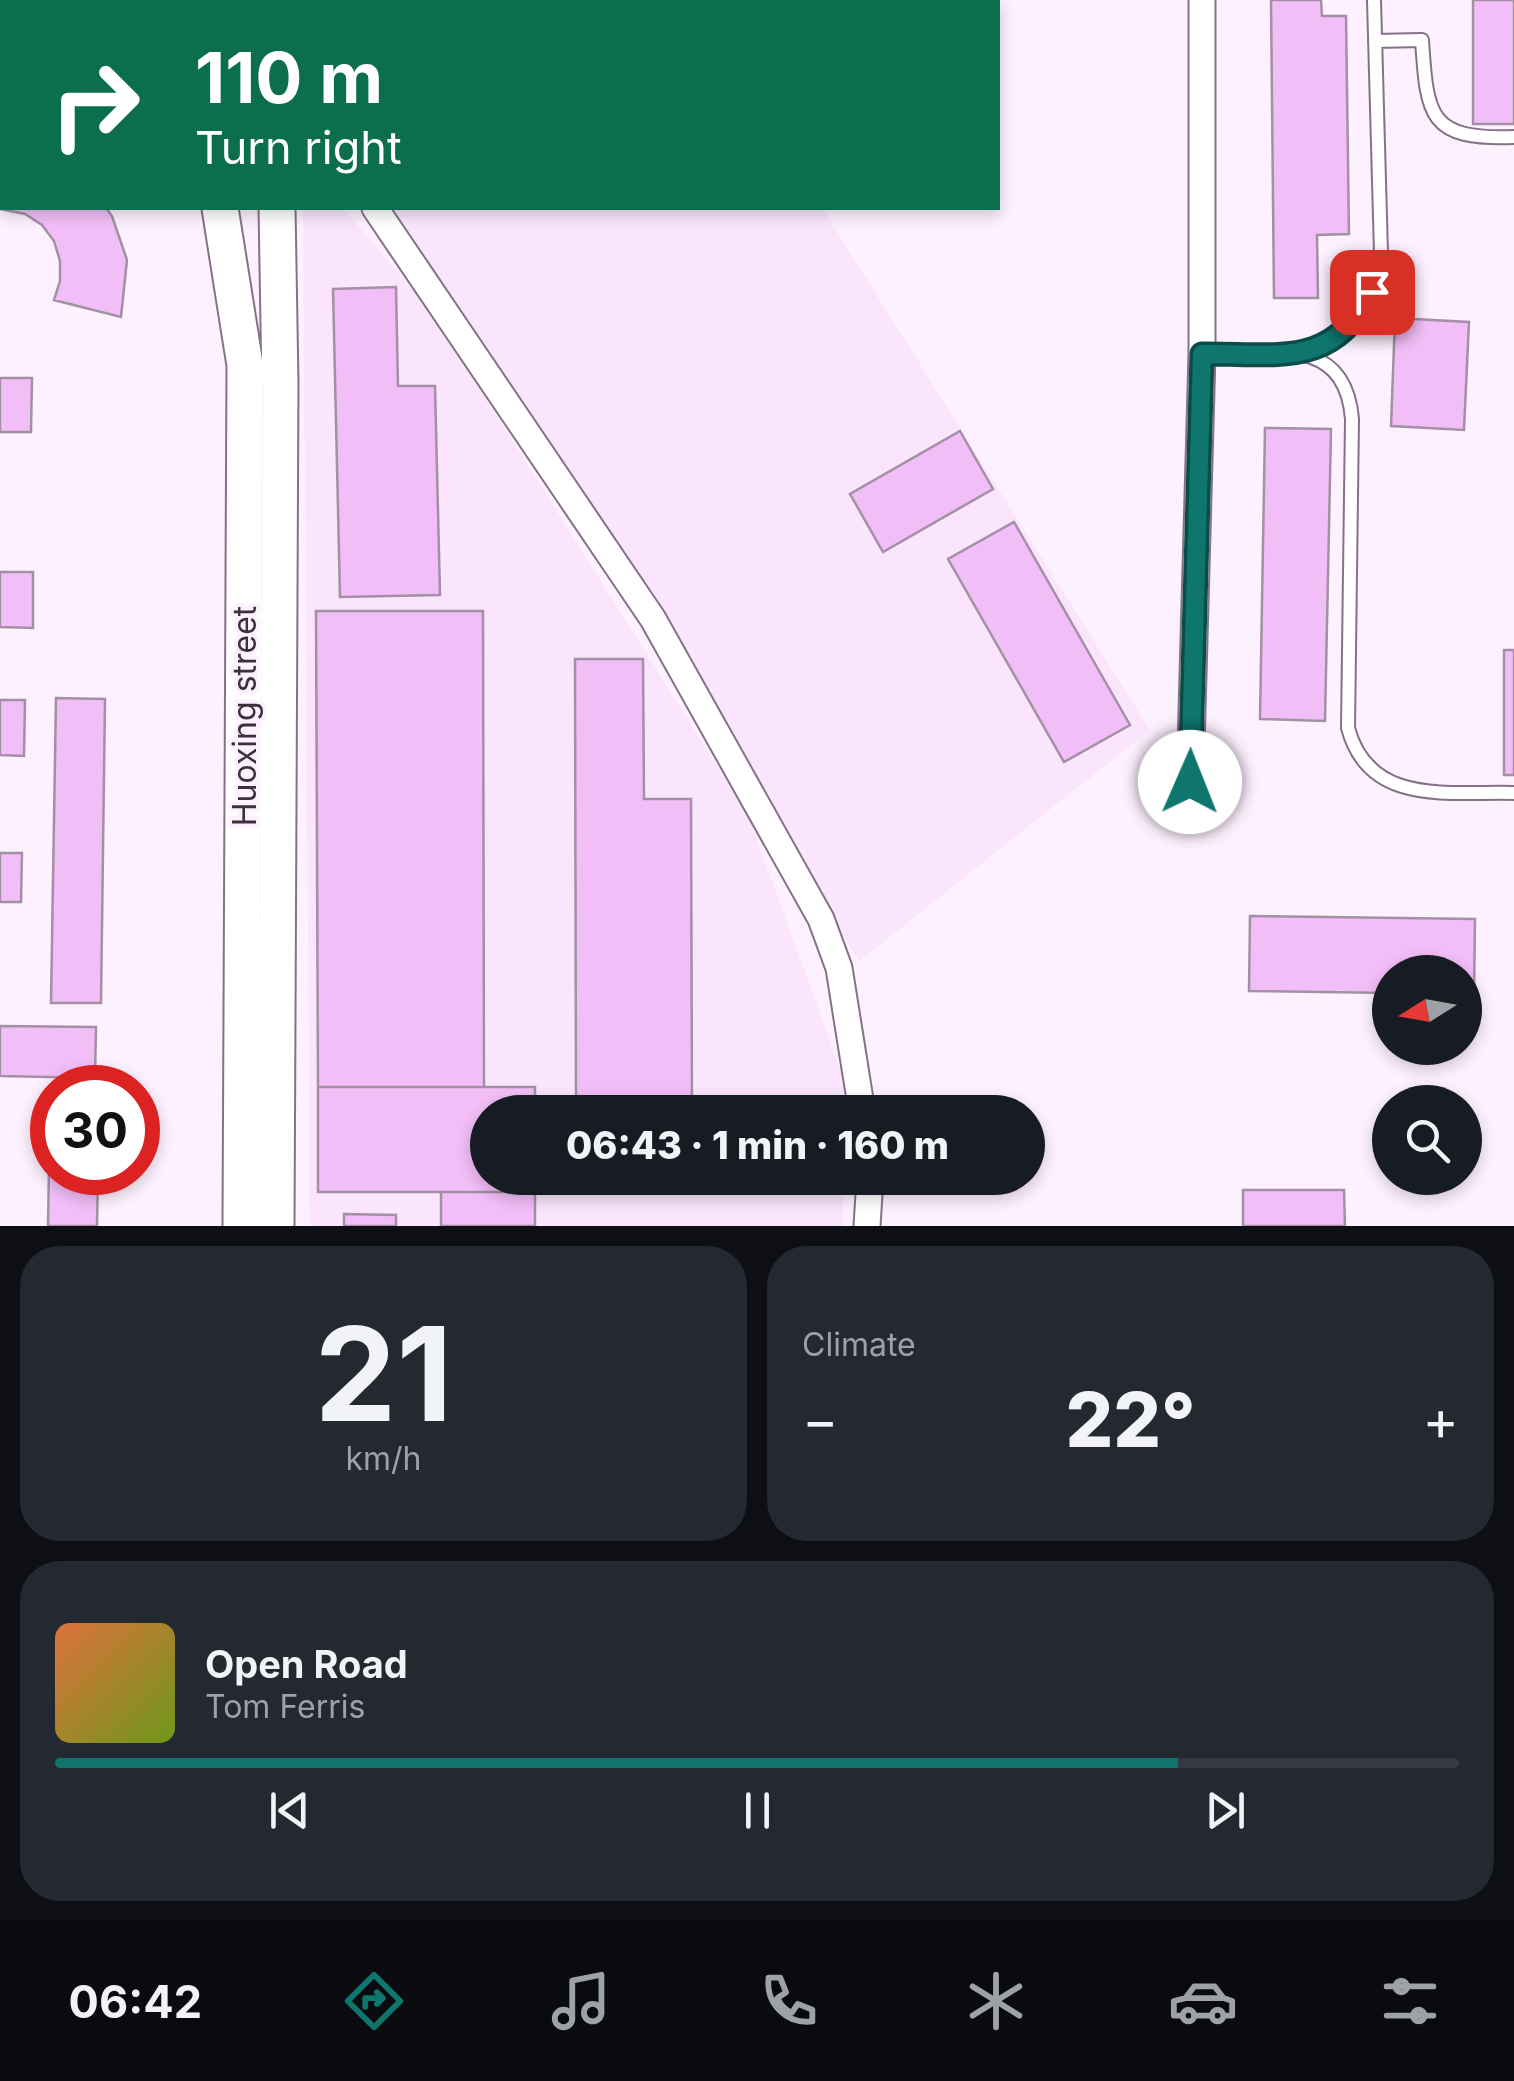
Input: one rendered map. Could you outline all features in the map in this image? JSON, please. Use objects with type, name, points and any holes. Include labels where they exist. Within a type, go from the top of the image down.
[{"type":"street","points":[[1190,782],[1202,354],[1202,0]]},
{"type":"street","name":"Huoxing street","points":[[220,210],[245,365],[241,1226]]},
{"type":"street","name":"Huoxing street","points":[[276,1226],[280,383],[277,210]]},
{"type":"street","points":[[377,210],[653,620],[821,920],[839,968],[859,1095]]},
{"type":"street","points":[[867,1226],[869,1195]]},
{"type":"lane","points":[[1202,354],[1308,353],[1335,339],[1363,310],[1379,273],[1381,253],[1374,0]]},
{"type":"lane","points":[[1375,40],[1422,40],[1426,96],[1446,126],[1476,138],[1514,136]]},
{"type":"lane","points":[[1308,353],[1338,375],[1351,404],[1348,728],[1358,756],[1379,778],[1408,789],[1514,793]]},
{"type":"shaded area","points":[[303,210],[345,210],[431,311],[748,815],[843,1076],[843,1095],[470,1095],[470,1195],[843,1195],[843,1226],[310,1226]]},
{"type":"shaded area","points":[[384,210],[823,210],[1150,730],[859,961]]},
{"type":"building","points":[[1271,0],[1321,0],[1322,16],[1346,16],[1349,234],[1317,235],[1318,298],[1274,298]]},
{"type":"building","points":[[1473,0],[1514,0],[1514,124],[1473,124]]},
{"type":"building","points":[[5,210],[108,210],[127,260],[121,317],[54,300],[60,281],[60,261],[54,241],[42,225],[25,214]]},
{"type":"building","points":[[396,287],[398,386],[435,386],[440,595],[340,597],[333,289]]},
{"type":"building","points":[[1395,318],[1469,322],[1464,430],[1391,426]]},
{"type":"building","points":[[0,378],[32,378],[31,432],[0,432]]},
{"type":"building","points":[[1265,428],[1331,429],[1325,721],[1260,719]]},
{"type":"building","points":[[960,431],[993,489],[883,552],[850,494]]},
{"type":"building","points":[[1014,522],[1130,725],[1064,762],[948,559]]},
{"type":"building","points":[[0,572],[33,572],[33,628],[0,627]]},
{"type":"building","points":[[316,611],[483,611],[484,1087],[318,1087]]},
{"type":"building","points":[[1504,650],[1514,650],[1514,775],[1504,775]]},
{"type":"building","points":[[575,659],[643,659],[644,799],[691,799],[692,1095],[576,1095]]},
{"type":"building","points":[[56,698],[105,699],[101,1003],[51,1003]]},
{"type":"building","points":[[0,700],[25,700],[24,756],[0,755]]},
{"type":"building","points":[[0,853],[22,853],[21,902],[0,902]]},
{"type":"building","points":[[1250,916],[1475,919],[1475,955],[1372,955],[1372,993],[1249,991]]},
{"type":"building","points":[[0,1026],[96,1027],[95,1065],[30,1065],[30,1077],[0,1076]]},
{"type":"building","points":[[318,1087],[535,1087],[535,1095],[470,1095],[470,1192],[318,1192]]},
{"type":"building","points":[[1243,1190],[1344,1190],[1345,1226],[1243,1226]]},
{"type":"building","points":[[441,1192],[535,1195],[535,1226],[441,1226]]},
{"type":"building","points":[[49,1195],[98,1195],[97,1226],[48,1226]]},
{"type":"building","points":[[344,1214],[396,1215],[396,1226],[344,1226]]},
{"type":"route","points":[[1190,782],[1202,354],[1308,353],[1350,326],[1372,292]]}]
